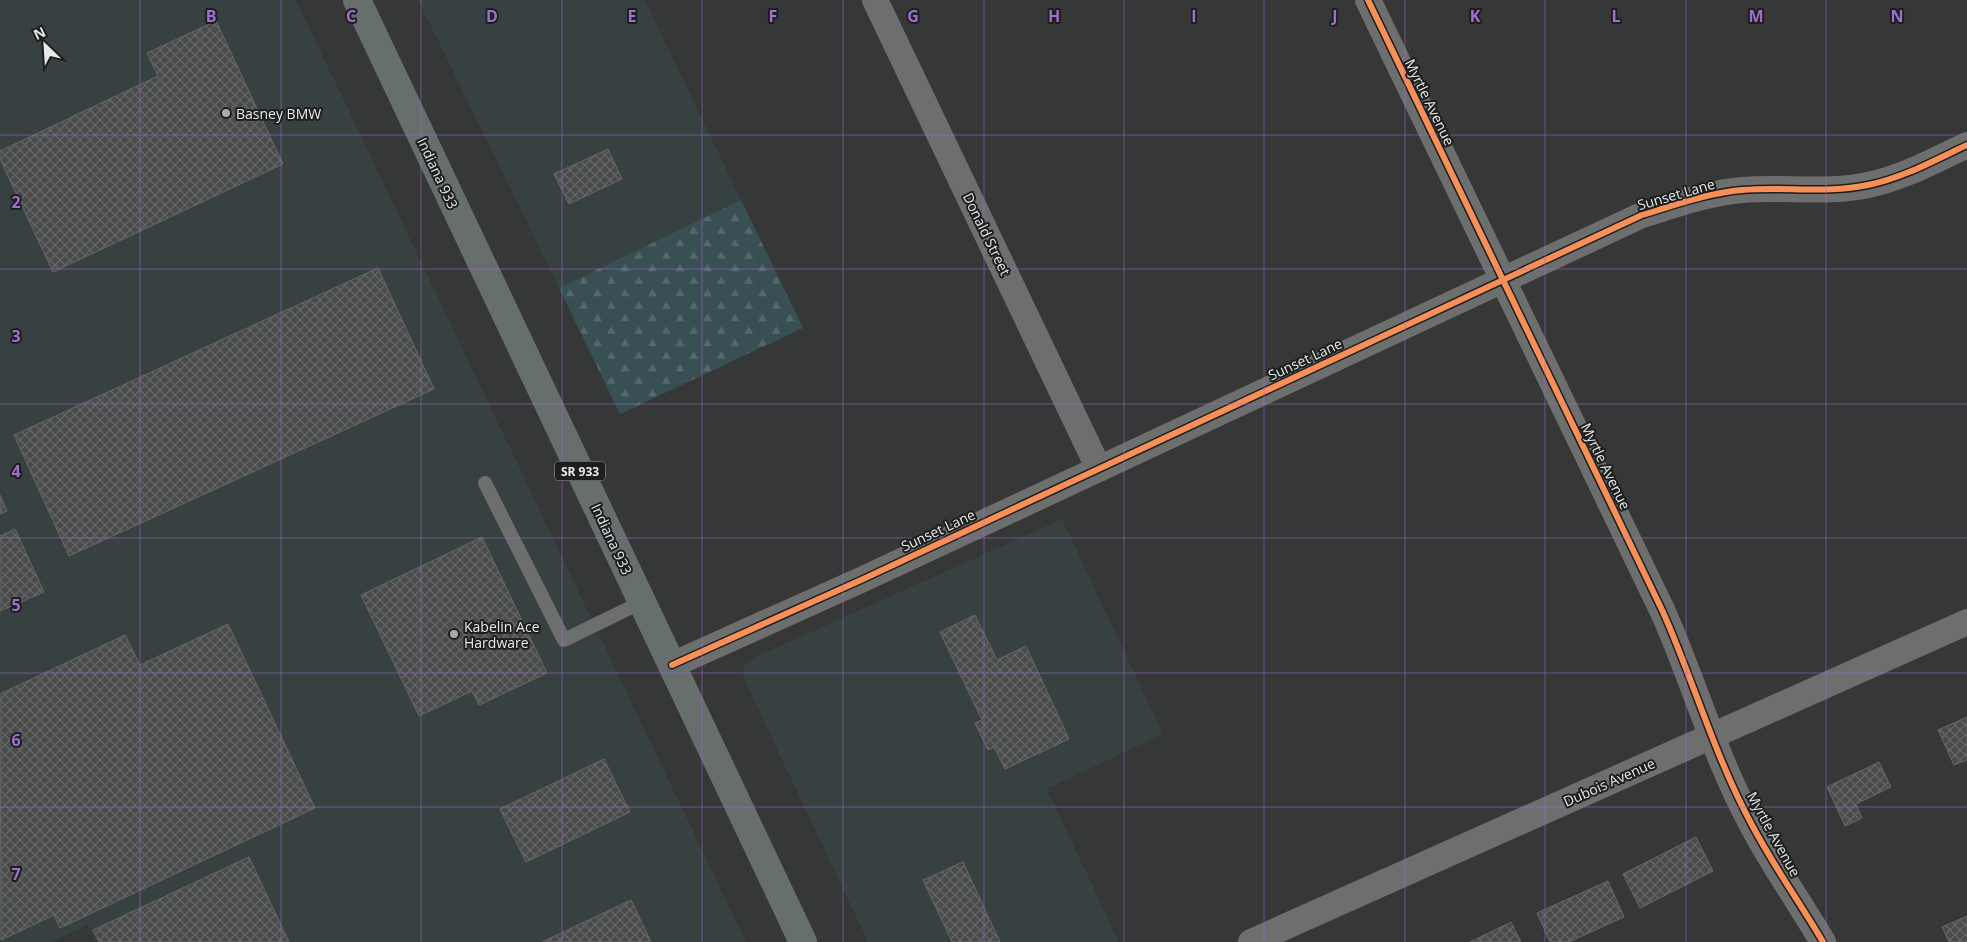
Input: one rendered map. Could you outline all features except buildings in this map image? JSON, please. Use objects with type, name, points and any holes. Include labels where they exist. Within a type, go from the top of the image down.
[{"type":"main road","name":"Indiana 933","points":[[357,0],[803,942]]},
{"type":"street","name":"Donald Street","points":[[875,0],[1099,468]]},
{"type":"street","name":"Myrtle Avenue","points":[[1368,0],[1663,612],[1685,664],[1711,737],[1752,826],[1823,942]]},
{"type":"street","name":"Sunset Lane","points":[[672,665],[1642,215],[1696,198],[1741,190],[1837,190],[1869,185],[1901,176],[1967,145]]},
{"type":"street","name":"Dubois Avenue","points":[[1251,942],[1967,622]]},
{"type":"lane","points":[[485,483],[564,640],[642,602]]},
{"type":"shaded area","points":[[0,0],[296,0],[746,942],[97,942],[88,925],[51,942],[0,942]]},
{"type":"shaded area","points":[[418,0],[645,0],[741,200],[559,288]]},
{"type":"shaded area","points":[[1062,519],[1163,734],[1047,789],[1119,942],[868,942],[743,677],[744,665],[753,658]]},
{"type":"green space","points":[[741,200],[803,328],[620,414],[559,288]]},
{"type":"cycle path","points":[[1368,0],[1663,612],[1739,799],[1769,855],[1823,942]]},
{"type":"cycle path","points":[[672,665],[861,580],[1642,215],[1692,200],[1742,190],[1836,189],[1868,185],[1906,173],[1967,145]]},
{"type":"place","name":"Basney BMW","points":[[226,113]]},
{"type":"place","name":"Kabelin Ace Hardware","points":[[454,634]]}]
